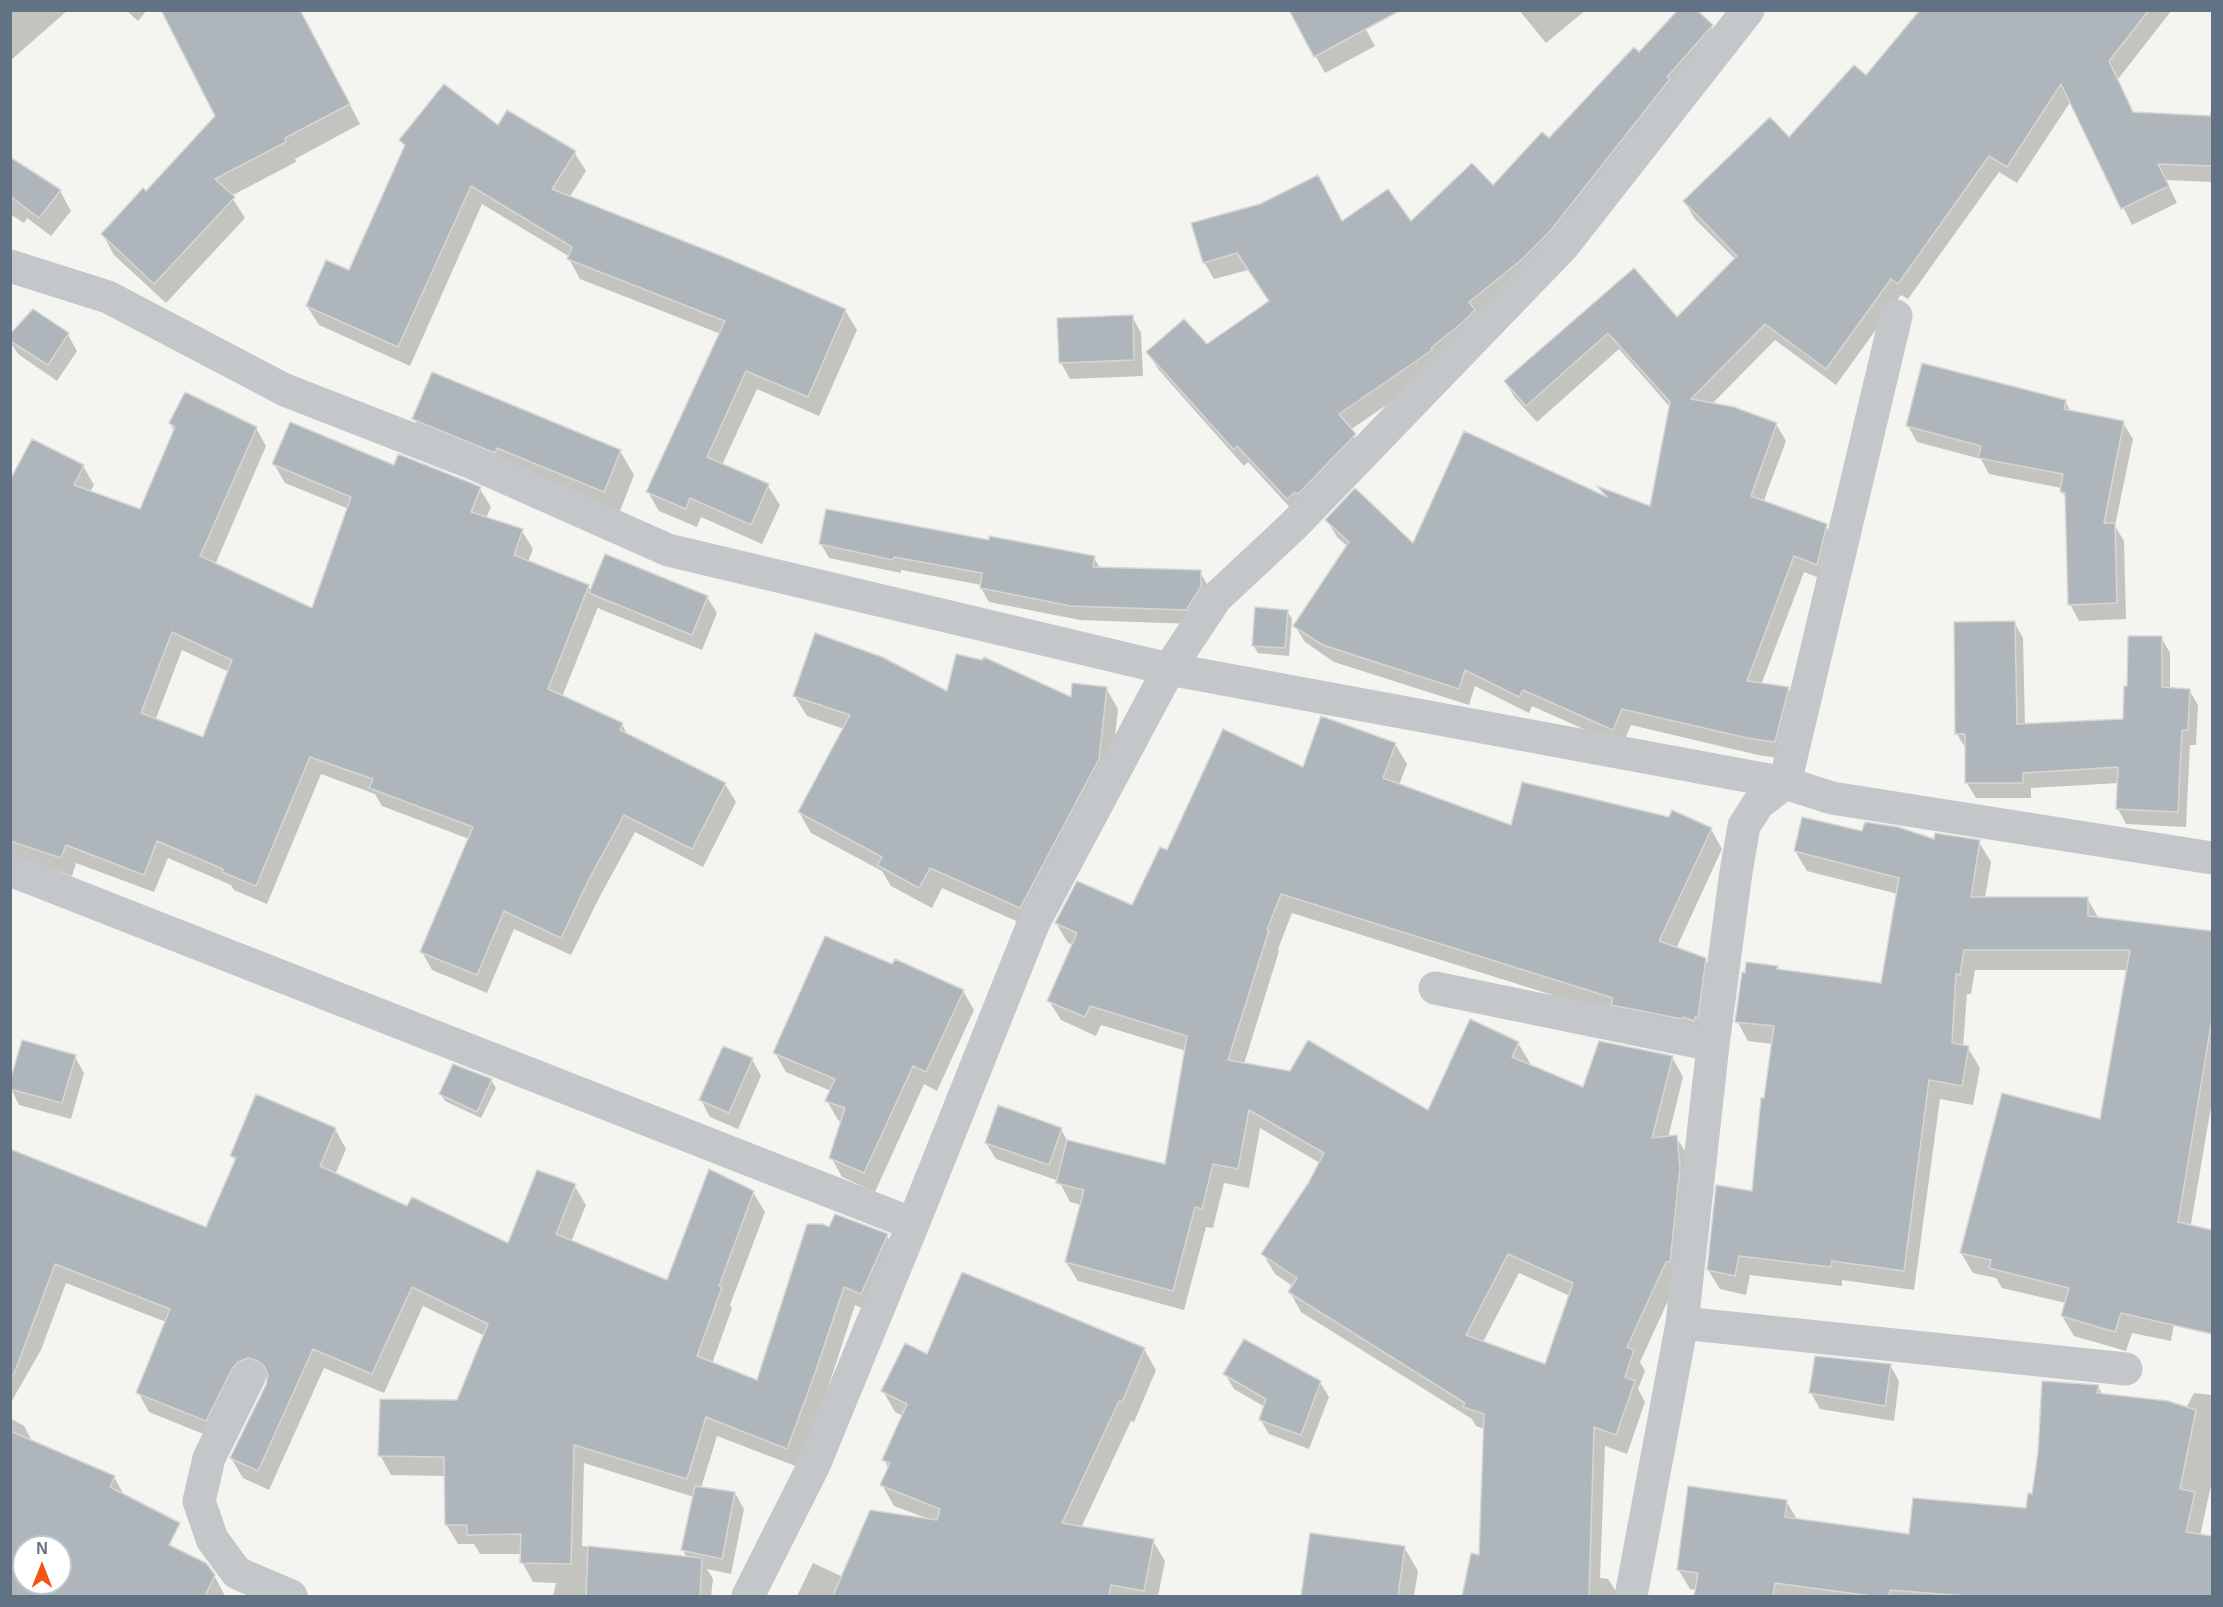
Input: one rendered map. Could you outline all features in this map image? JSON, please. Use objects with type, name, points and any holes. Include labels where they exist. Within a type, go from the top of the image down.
[{"type":"street","points":[[748,1596],[814,1465],[1034,922],[1169,669],[1216,598],[1293,526],[1563,246],[1748,10]]},
{"type":"street","points":[[10,266],[108,297],[285,390],[470,462],[668,550],[1169,669],[1785,783],[1832,798],[2212,858]]},
{"type":"street","points":[[1631,1596],[1682,1323],[1713,1045],[1744,826],[1758,804],[1785,783],[1896,316]]},
{"type":"street","points":[[10,870],[913,1224]]},
{"type":"street","points":[[1435,988],[1713,1045]]},
{"type":"street","points":[[1682,1323],[2126,1369]]},
{"type":"street","points":[[249,1377],[209,1458],[199,1501],[212,1539],[237,1572],[291,1596]]},
{"type":"building","points":[[161,10],[300,10],[350,104],[285,138],[286,142],[215,179],[235,197],[154,284],[101,234],[143,188],[146,191],[215,116]]},
{"type":"building","points":[[1289,10],[1401,10],[1314,57]]},
{"type":"building","points":[[1678,10],[1697,10],[1713,25],[1667,77],[1670,79],[1551,230],[1520,261],[1469,302],[1475,310],[1431,348],[1432,350],[1339,414],[1356,434],[1298,494],[1295,492],[1287,499],[1237,446],[1234,450],[1146,352],[1184,319],[1207,344],[1269,301],[1237,253],[1203,263],[1191,223],[1260,204],[1318,175],[1342,221],[1388,189],[1411,221],[1472,163],[1493,185],[1542,132],[1549,138],[1634,47],[1639,52]]},
{"type":"building","points":[[1920,10],[2149,10],[2109,61],[2133,112],[2212,116],[2212,166],[2158,164],[2169,186],[2121,209],[2061,84],[2007,167],[1989,156],[1898,284],[1891,279],[1826,369],[1765,324],[1691,399],[1734,407],[1777,423],[1751,496],[1827,524],[1817,565],[1794,556],[1747,681],[1789,687],[1775,742],[1747,738],[1622,709],[1613,730],[1523,690],[1519,697],[1465,670],[1459,689],[1323,645],[1293,626],[1349,542],[1325,520],[1355,488],[1413,543],[1464,431],[1607,497],[1597,486],[1650,506],[1670,402],[1608,333],[1526,406],[1504,381],[1634,268],[1677,317],[1737,256],[1683,201],[1770,117],[1789,137],[1854,65],[1866,75]]},
{"type":"building","points":[[444,84],[498,125],[507,110],[576,151],[552,189],[729,259],[846,309],[808,397],[746,371],[707,457],[769,484],[751,525],[690,498],[686,509],[646,492],[725,321],[567,259],[572,247],[471,186],[398,347],[306,306],[326,260],[349,270],[405,145],[399,140]]},
{"type":"building","points":[[10,157],[61,190],[39,218],[10,196]]},
{"type":"building","points":[[33,309],[69,333],[48,365],[10,341],[10,334]]},
{"type":"building","points":[[1133,315],[1134,360],[1059,363],[1057,318]]},
{"type":"building","points":[[1922,363],[2066,400],[2064,409],[2124,421],[2104,523],[2115,523],[2117,603],[2068,605],[2065,493],[2060,492],[2063,474],[1978,458],[1981,446],[1906,426]]},
{"type":"building","points":[[432,372],[621,450],[604,492],[497,448],[495,453],[412,419]]},
{"type":"building","points":[[185,392],[257,427],[200,556],[312,608],[351,497],[272,464],[290,422],[394,465],[398,454],[481,487],[471,512],[523,529],[514,555],[589,585],[548,689],[623,723],[620,730],[726,783],[692,849],[624,815],[589,879],[561,938],[504,911],[477,975],[420,952],[473,827],[369,788],[373,779],[310,757],[256,886],[222,872],[223,869],[157,841],[144,875],[66,845],[61,858],[10,841],[10,480],[32,439],[84,465],[74,485],[140,509],[175,427],[169,423]],"holes":[[[172,632],[232,660],[203,737],[141,713]]]},
{"type":"building","points":[[826,509],[989,540],[989,536],[1095,556],[1093,567],[1201,570],[1201,587],[1186,610],[1071,606],[980,588],[982,573],[894,557],[893,560],[819,544]]},
{"type":"building","points":[[605,554],[708,596],[692,635],[589,593]]},
{"type":"building","points":[[1255,607],[1288,610],[1285,648],[1252,646]]},
{"type":"building","points":[[2015,621],[2017,724],[2123,719],[2124,686],[2127,686],[2128,636],[2162,636],[2162,687],[2190,689],[2188,730],[2182,730],[2178,812],[2116,809],[2118,767],[2023,773],[2023,783],[1965,783],[1965,734],[1955,734],[1954,622]]},
{"type":"building","points":[[815,633],[882,657],[947,691],[956,654],[982,660],[984,657],[1071,697],[1072,683],[1107,687],[1099,759],[1020,908],[930,868],[919,888],[877,865],[882,857],[798,812],[850,715],[793,696]]},
{"type":"building","points":[[1321,716],[1396,743],[1383,778],[1511,825],[1522,782],[1669,817],[1672,810],[1712,828],[1659,941],[1706,958],[1698,1018],[1695,1017],[1694,1021],[1683,1017],[1682,1019],[1611,1005],[1613,998],[1281,894],[1267,930],[1269,930],[1228,1060],[1290,1071],[1308,1040],[1428,1110],[1470,1019],[1519,1042],[1512,1057],[1583,1087],[1599,1041],[1673,1056],[1652,1138],[1677,1135],[1680,1168],[1670,1262],[1666,1262],[1627,1347],[1634,1350],[1625,1377],[1635,1381],[1616,1435],[1594,1427],[1589,1596],[1462,1596],[1471,1553],[1479,1555],[1484,1414],[1463,1407],[1465,1403],[1288,1292],[1297,1278],[1261,1254],[1309,1182],[1324,1153],[1249,1110],[1238,1169],[1213,1164],[1202,1209],[1195,1207],[1173,1291],[1065,1262],[1084,1190],[1056,1183],[1067,1140],[1165,1164],[1187,1036],[1090,1006],[1085,1017],[1047,1001],[1077,933],[1055,923],[1077,881],[1132,905],[1160,847],[1167,850],[1223,729],[1303,767]],"holes":[[[1508,1254],[1573,1283],[1545,1364],[1466,1335]]]},
{"type":"building","points":[[1802,817],[1862,831],[1865,822],[1898,827],[1934,839],[1935,833],[1980,840],[1971,897],[2088,897],[2088,916],[2212,931],[2212,1019],[2178,1222],[2212,1230],[2212,1334],[2121,1313],[2115,1332],[2061,1316],[2069,1288],[1989,1268],[1991,1260],[1960,1253],[2002,1093],[2100,1119],[2130,950],[1964,950],[1960,975],[1956,974],[1952,1043],[1969,1046],[1962,1086],[1929,1080],[1904,1271],[1832,1261],[1831,1267],[1739,1256],[1735,1276],[1707,1270],[1716,1185],[1752,1191],[1761,1098],[1764,1098],[1774,1026],[1735,1022],[1742,972],[1745,973],[1746,962],[1778,966],[1777,969],[1881,983],[1899,878],[1794,851]]},
{"type":"building","points":[[825,936],[892,964],[895,959],[964,990],[926,1072],[913,1066],[864,1173],[829,1158],[845,1108],[825,1101],[835,1079],[773,1053]]},
{"type":"building","points":[[22,1040],[76,1055],[62,1103],[10,1089],[10,1081]]},
{"type":"building","points":[[723,1046],[753,1058],[729,1113],[699,1100]]},
{"type":"building","points":[[453,1064],[492,1079],[477,1112],[439,1094]]},
{"type":"building","points":[[256,1094],[336,1128],[320,1166],[407,1206],[412,1197],[508,1243],[537,1170],[576,1184],[556,1234],[667,1280],[709,1169],[754,1191],[719,1286],[722,1287],[697,1356],[757,1380],[807,1224],[822,1224],[829,1227],[835,1214],[888,1234],[861,1294],[844,1287],[787,1449],[706,1417],[687,1479],[574,1445],[571,1564],[520,1563],[521,1534],[467,1535],[467,1525],[445,1525],[444,1457],[378,1456],[380,1399],[457,1400],[488,1324],[412,1287],[372,1374],[313,1349],[258,1471],[230,1458],[266,1385],[268,1375],[264,1366],[248,1358],[238,1362],[232,1369],[206,1421],[136,1393],[170,1309],[55,1264],[14,1374],[10,1374],[10,1149],[206,1227],[236,1158],[230,1156]]},
{"type":"building","points":[[998,1105],[1062,1128],[1049,1165],[985,1143]]},
{"type":"building","points":[[962,1272],[1145,1348],[1122,1402],[1119,1401],[1062,1523],[1154,1539],[1144,1591],[1111,1585],[1109,1596],[833,1596],[870,1510],[937,1520],[940,1509],[880,1485],[890,1463],[882,1460],[907,1404],[881,1391],[905,1343],[927,1354]]},
{"type":"building","points":[[1244,1339],[1321,1381],[1301,1435],[1259,1420],[1266,1399],[1223,1374]]},
{"type":"building","points":[[1815,1356],[1891,1364],[1885,1406],[1809,1393]]},
{"type":"building","points":[[2042,1381],[2099,1385],[2097,1393],[2168,1401],[2196,1410],[2180,1489],[2195,1492],[2186,1532],[2212,1536],[2212,1596],[1967,1596],[1890,1590],[1889,1596],[1872,1596],[1775,1583],[1773,1596],[1694,1596],[1698,1573],[1677,1570],[1688,1486],[1787,1500],[1785,1517],[1909,1534],[1913,1498],[2026,1508],[2028,1493],[2032,1494],[2038,1452]]},
{"type":"building","points":[[10,1431],[115,1476],[110,1487],[180,1523],[169,1545],[206,1563],[215,1575],[205,1596],[10,1596]]},
{"type":"building","points":[[695,1486],[735,1492],[722,1559],[681,1550]]},
{"type":"building","points":[[1310,1533],[1405,1546],[1398,1596],[1301,1596]]},
{"type":"building","points":[[588,1546],[702,1558],[700,1596],[586,1596]]}]
